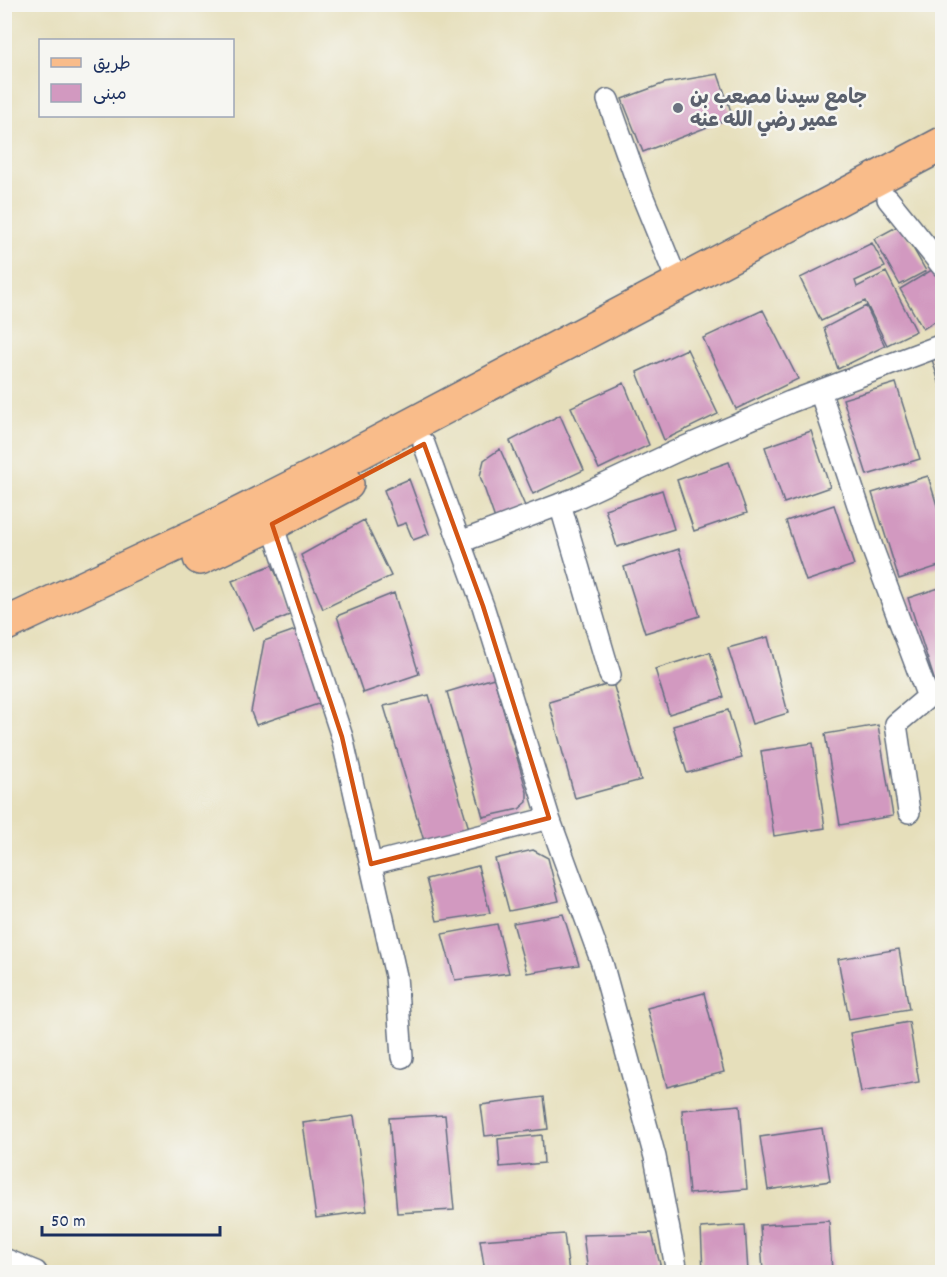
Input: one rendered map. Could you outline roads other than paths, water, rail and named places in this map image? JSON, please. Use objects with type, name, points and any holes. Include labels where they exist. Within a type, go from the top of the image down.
[{"type":"main road","points":[[4,625],[207,530],[328,469],[942,144]]},
{"type":"main road","points":[[4,646],[76,617],[272,524],[686,303],[942,170]]},
{"type":"street","points":[[608,100],[640,190],[678,283]]},
{"type":"street","points":[[888,199],[942,266]]},
{"type":"street","points":[[460,542],[560,504],[790,402],[942,345]]},
{"type":"street","points":[[820,391],[873,550],[935,695],[896,724],[909,812]]},
{"type":"street","points":[[424,444],[483,606],[549,818],[602,963],[655,1157],[676,1272]]},
{"type":"street","points":[[560,504],[610,675]]},
{"type":"street","points":[[272,524],[342,737],[396,976],[402,1057]]},
{"type":"street","points":[[371,864],[549,818]]},
{"type":"street","points":[[4,1259],[36,1272]]},
{"type":"place","name":"جامع سيدنا مصعب بن عمير رضي الله عنه","points":[[678,108]]}]
